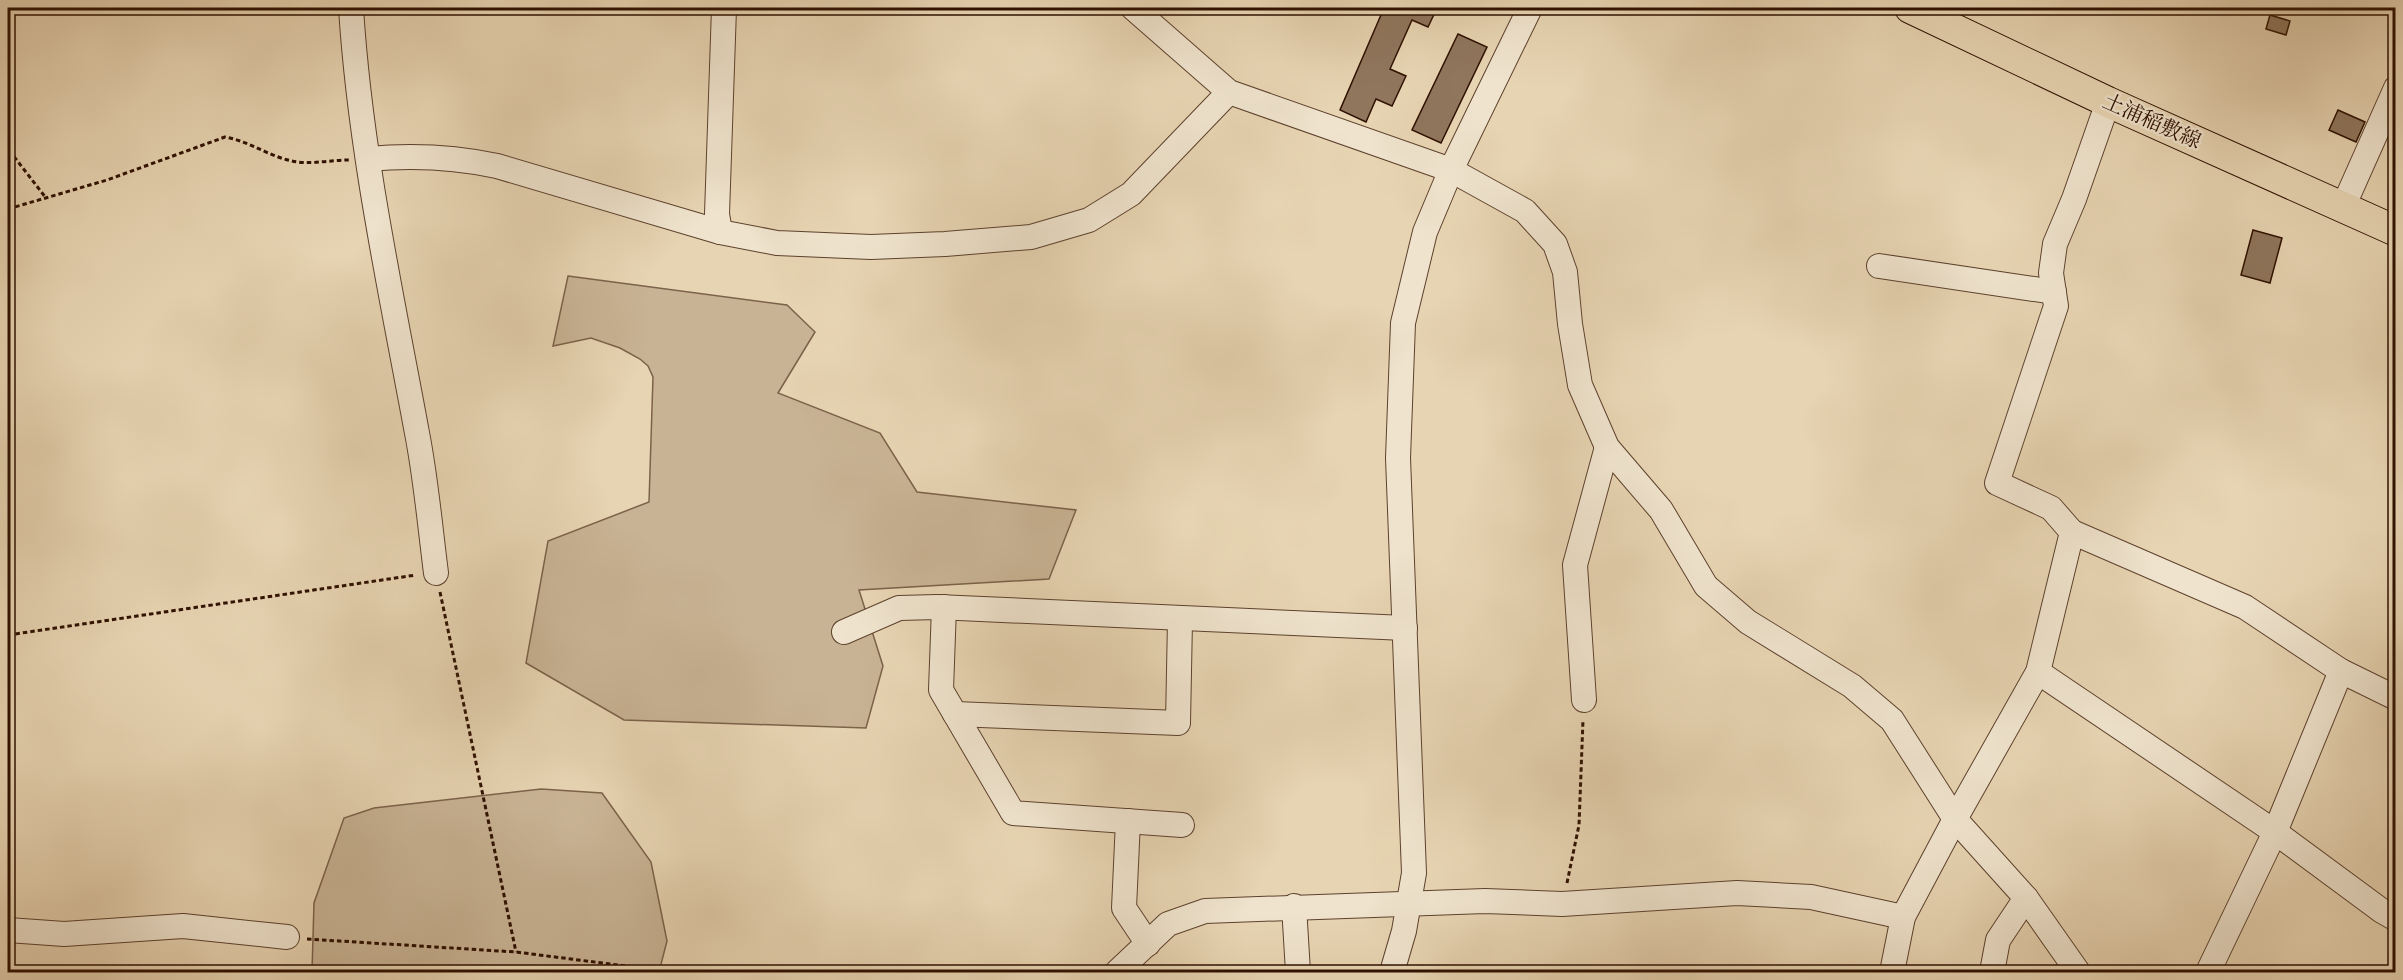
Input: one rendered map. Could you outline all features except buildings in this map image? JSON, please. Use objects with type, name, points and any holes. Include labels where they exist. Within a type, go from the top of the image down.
[{"type":"main road","name":"土浦稲敷線","points":[[1910,8],[2108,102],[2396,231]]},
{"type":"street","points":[[351,8],[368,159],[390,294],[418,436],[436,573]]},
{"type":"street","points":[[720,232],[717,214],[724,8]]},
{"type":"street","points":[[1133,8],[1229,92],[1451,170],[1525,211],[1555,244],[1565,272],[1570,324],[1580,385],[1607,447],[1660,510],[1706,586],[1748,622],[1852,686],[1892,720],[1955,819],[2026,898],[2078,972]]},
{"type":"street","points":[[1392,972],[1409,905],[1414,873],[1398,458],[1403,323],[1425,232],[1451,170],[1530,8]]},
{"type":"street","points":[[2343,207],[2396,88]]},
{"type":"street","points":[[368,159],[401,156],[471,161],[497,166],[720,232],[777,243],[872,247],[945,244],[1031,237],[1089,220],[1131,194],[1229,92]]},
{"type":"street","points":[[2108,102],[2074,199],[2055,244],[2051,273],[2056,306],[1997,483],[2051,508],[2072,532],[2245,606],[2341,671],[2396,698]]},
{"type":"street","points":[[1879,266],[2054,292]]},
{"type":"street","points":[[1584,700],[1575,565],[1607,447]]},
{"type":"street","points":[[1892,972],[1903,917],[2038,672],[2072,532]]},
{"type":"street","points":[[844,632],[899,608],[944,607],[1180,620],[1405,628]]},
{"type":"street","points":[[944,607],[941,690],[1013,813],[1182,825]]},
{"type":"street","points":[[955,714],[1178,723],[1180,620]]},
{"type":"street","points":[[2208,972],[2275,832],[2341,671]]},
{"type":"street","points":[[2038,672],[2275,832],[2396,919]]},
{"type":"street","points":[[1128,821],[1124,908],[1148,944]]},
{"type":"street","points":[[1118,972],[1168,924],[1205,911],[1294,906],[1409,905],[1485,900],[1562,904],[1737,893],[1811,897],[1903,917]]},
{"type":"street","points":[[1992,972],[1998,940],[2026,898]]},
{"type":"street","points":[[1294,906],[1298,972]]},
{"type":"street","points":[[8,930],[64,934],[183,926],[287,937]]},
{"type":"path","points":[[8,209],[106,180],[225,137],[242,140],[294,162],[368,159]]},
{"type":"path","points":[[8,143],[12,154],[46,198]]},
{"type":"path","points":[[8,635],[436,573],[516,952]]},
{"type":"path","points":[[1562,904],[1580,825],[1584,700]]},
{"type":"path","points":[[287,937],[516,952],[666,972],[693,972]]},
{"type":"shaded area","points":[[568,276],[787,305],[815,332],[778,393],[880,433],[917,492],[1076,510],[1049,579],[859,590],[883,666],[866,728],[624,720],[526,663],[548,541],[649,502],[653,377],[648,366],[640,359],[620,348],[591,338],[553,346]]},
{"type":"shaded area","points":[[541,789],[602,793],[651,862],[667,941],[659,972],[312,972],[314,903],[344,818],[374,808]]}]
